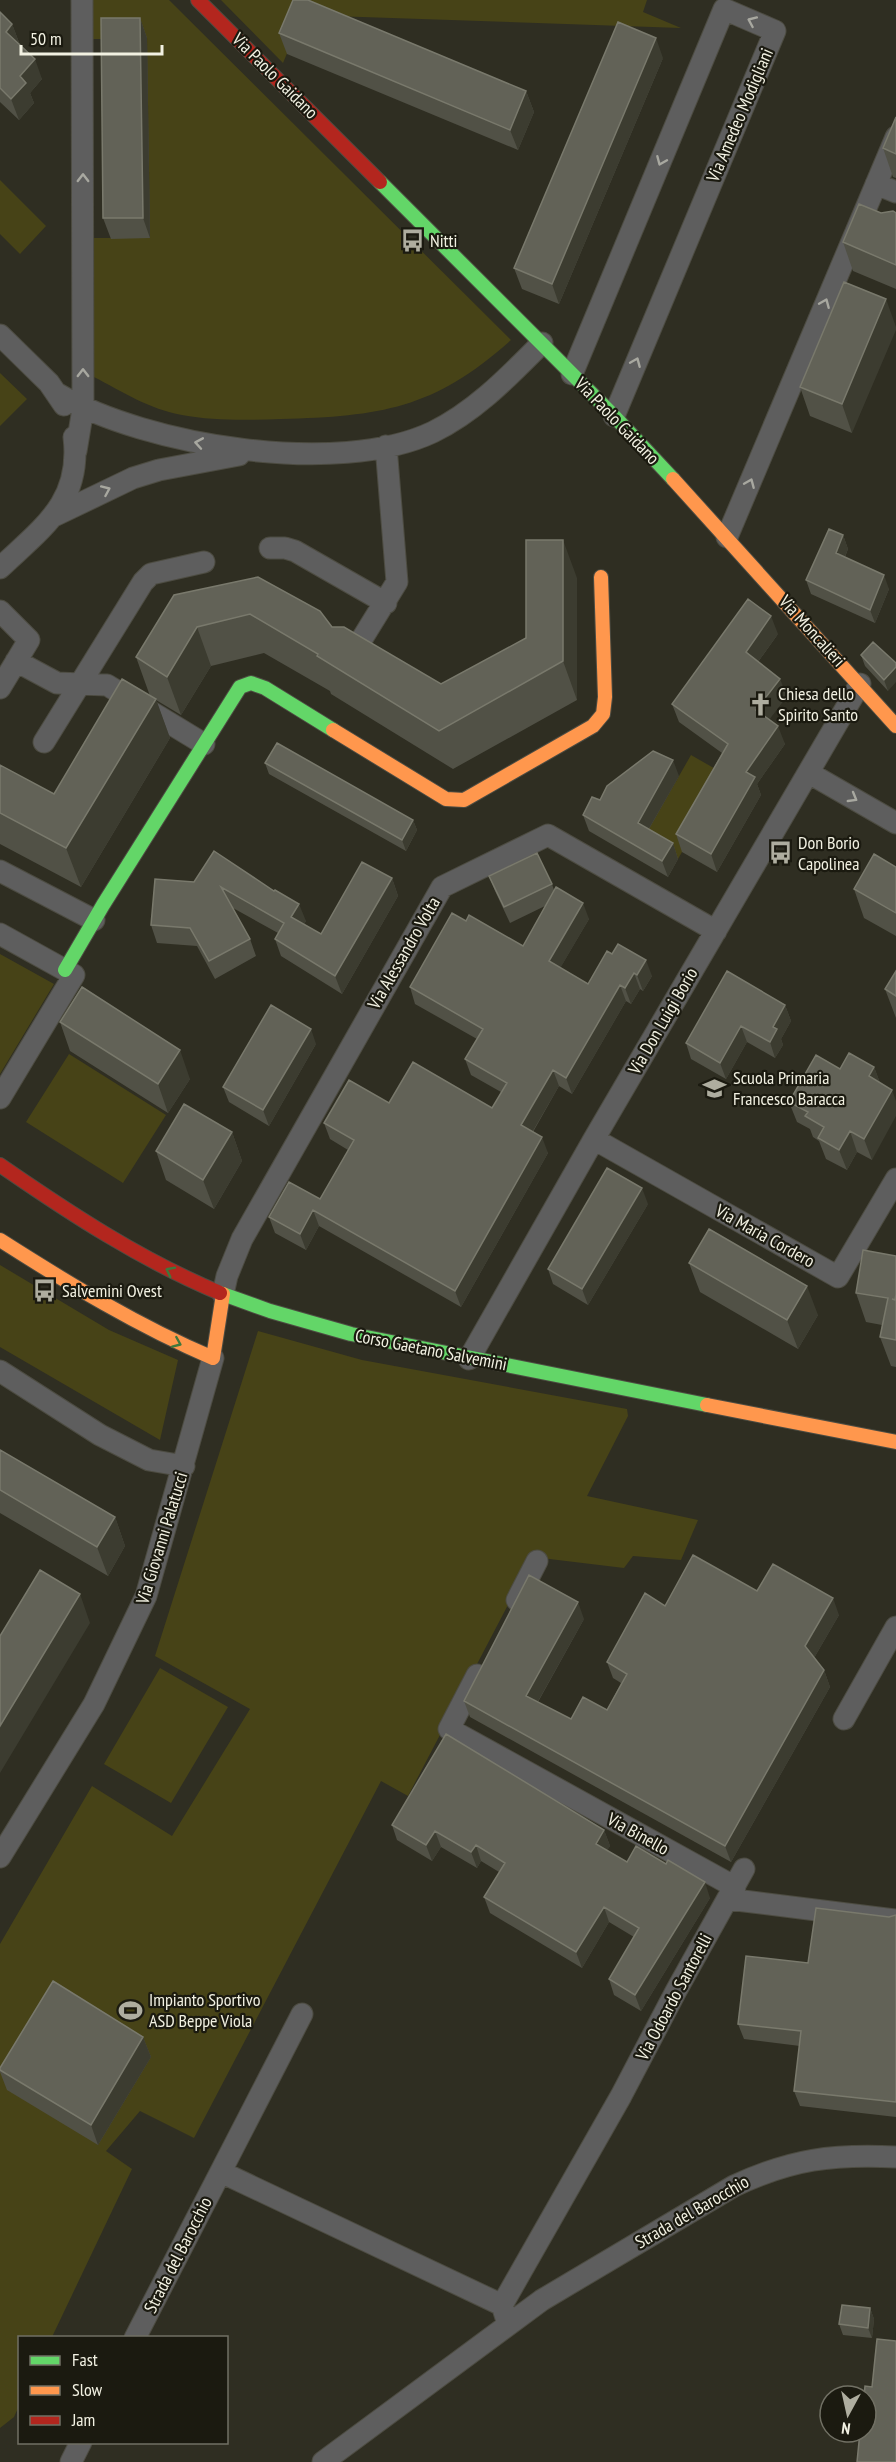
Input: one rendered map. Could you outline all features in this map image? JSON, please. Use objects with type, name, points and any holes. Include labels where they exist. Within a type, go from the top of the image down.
[{"type":"street","points":[[0,568],[54,516],[65,499],[73,476],[83,409],[82,0]]},
{"type":"street","name":"Via Paolo Gaidano","points":[[198,0],[614,416],[727,537]]},
{"type":"street","name":"Via Amedeo Modigliani","points":[[572,374],[724,9],[775,31],[614,416]]},
{"type":"street","points":[[727,537],[871,219],[876,184],[896,136]]},
{"type":"street","points":[[876,184],[896,192]]},
{"type":"street","points":[[0,335],[58,394],[83,409],[171,438],[257,451],[333,453],[386,446],[433,432],[461,417],[482,401],[542,343]]},
{"type":"street","points":[[58,394],[73,425],[76,452]]},
{"type":"street","points":[[352,655],[397,582],[386,446]]},
{"type":"street","points":[[54,516],[112,488],[159,470],[257,451]]},
{"type":"street","name":"Via Moncalieri","points":[[727,537],[896,726]]},
{"type":"street","points":[[270,548],[295,551],[386,603]]},
{"type":"street","points":[[44,742],[143,582],[151,574],[204,562]]},
{"type":"street","points":[[65,970],[240,687],[251,683],[265,688],[446,799],[464,800],[593,726],[603,714],[606,697],[601,577]]},
{"type":"street","points":[[0,611],[29,640],[0,688]]},
{"type":"street","points":[[16,661],[57,683],[107,685],[204,744]]},
{"type":"street","name":"Via Don Luigi Borio","points":[[469,1359],[594,1139],[860,684]]},
{"type":"street","points":[[809,773],[896,823]]},
{"type":"street","name":"Via Alessandro Volta","points":[[224,1294],[226,1276],[242,1239],[442,886],[548,835],[716,931]]},
{"type":"street","points":[[0,871],[94,920]]},
{"type":"street","points":[[0,934],[74,975],[0,1098]]},
{"type":"street","name":"Via Maria Cordero","points":[[594,1139],[838,1277],[896,1179]]},
{"type":"street","name":"Corso Gaetano Salvemini","points":[[0,1165],[109,1238],[191,1282],[342,1333],[896,1442]]},
{"type":"street","points":[[0,1240],[114,1311],[171,1341],[213,1358]]},
{"type":"street","name":"Via Giovanni Palatucci","points":[[0,1857],[7,1829],[94,1704],[146,1596],[213,1358],[224,1294]]},
{"type":"street","points":[[0,1371],[100,1435],[129,1450],[149,1460],[184,1466]]},
{"type":"street","points":[[510,1613],[537,1561]]},
{"type":"street","points":[[844,1719],[896,1627]]},
{"type":"street","name":"Via Binello","points":[[488,1655],[449,1729],[736,1885]]},
{"type":"street","points":[[736,1885],[896,1920]]},
{"type":"street","name":"Via Odoardo Santorelli","points":[[621,2096],[676,1991],[736,1885]]},
{"type":"street","name":"Strada del Barocchio","points":[[136,2336],[302,2013]]},
{"type":"street","name":"Strada del Barocchio","points":[[505,2315],[621,2096]]},
{"type":"street","name":"Strada del Barocchio","points":[[323,2462],[505,2315],[542,2300],[692,2210],[757,2176],[801,2161],[845,2155],[896,2157]]},
{"type":"street","points":[[221,2172],[505,2315]]},
{"type":"street","points":[[71,2462],[80,2444]]},
{"type":"shaded area","points":[[92,0],[169,0],[511,340],[457,381],[431,395],[377,411],[316,418],[257,420],[194,417],[147,404],[94,377],[92,238],[150,238],[147,39],[92,39]]},
{"type":"shaded area","points":[[221,0],[647,0],[643,12],[681,28],[303,15],[283,63]]},
{"type":"shaded area","points":[[0,180],[46,226],[20,254],[0,234]]},
{"type":"shaded area","points":[[0,373],[27,399],[0,426]]},
{"type":"shaded area","points":[[691,755],[726,775],[678,859],[643,839]]},
{"type":"shaded area","points":[[0,954],[54,984],[0,1074]]},
{"type":"shaded area","points":[[69,1054],[166,1115],[123,1183],[26,1122]]},
{"type":"shaded area","points":[[0,1265],[109,1330],[178,1360],[160,1440],[0,1347]]},
{"type":"shaded area","points":[[258,1331],[362,1360],[627,1409],[628,1416],[587,1496],[698,1520],[681,1560],[633,1556],[624,1568],[533,1557],[408,1796],[381,1781],[194,2138],[140,2111],[106,2151],[132,2169],[52,2336],[18,2336],[18,2408],[14,2417],[0,2428],[0,1944],[92,1786],[172,1836],[250,1709],[155,1656]]},
{"type":"shaded area","points":[[160,1668],[228,1707],[171,1803],[104,1764]]},
{"type":"building","points":[[293,0],[308,0],[526,91],[510,130],[279,33]]},
{"type":"building","points":[[0,12],[12,24],[6,32],[35,59],[20,76],[26,83],[11,99],[0,88]]},
{"type":"building","points":[[101,18],[140,18],[143,218],[103,218]]},
{"type":"building","points":[[618,22],[656,38],[552,284],[514,268]]},
{"type":"building","points":[[896,117],[896,154],[883,148]]},
{"type":"building","points":[[859,204],[881,213],[893,211],[896,213],[896,265],[843,242]]},
{"type":"building","points":[[844,282],[886,299],[842,404],[800,387]]},
{"type":"building","points":[[829,529],[843,535],[836,553],[884,575],[870,610],[806,580]]},
{"type":"building","points":[[526,540],[563,540],[563,661],[439,731],[250,614],[197,627],[167,677],[136,657],[174,595],[258,577],[320,611],[332,627],[344,627],[441,684],[526,638]]},
{"type":"building","points":[[748,599],[771,616],[746,652],[780,679],[756,710],[778,726],[746,772],[755,777],[711,854],[676,834],[728,744],[672,704]]},
{"type":"building","points":[[873,642],[896,663],[896,667],[884,680],[861,655]]},
{"type":"building","points":[[122,679],[156,699],[66,848],[0,813],[0,765],[54,794]]},
{"type":"building","points":[[277,743],[413,820],[402,840],[265,763]]},
{"type":"building","points":[[653,751],[673,760],[638,823],[673,843],[662,861],[583,815],[592,797],[600,800],[607,786]]},
{"type":"building","points":[[214,851],[274,891],[299,904],[291,917],[321,934],[362,862],[392,878],[335,976],[275,939],[284,923],[221,887],[250,939],[209,961],[190,928],[151,925],[155,879],[194,882]]},
{"type":"building","points":[[537,853],[552,884],[504,907],[489,876]]},
{"type":"building","points":[[874,854],[896,867],[896,913],[854,889]]},
{"type":"building","points":[[556,887],[583,903],[549,961],[588,984],[607,951],[612,954],[618,944],[646,960],[637,975],[634,973],[625,988],[620,985],[566,1078],[553,1070],[521,1125],[542,1137],[455,1291],[313,1210],[300,1234],[269,1217],[289,1182],[320,1199],[354,1140],[324,1123],[349,1080],[389,1103],[413,1062],[492,1108],[507,1083],[465,1059],[483,1029],[410,987],[452,913],[466,921],[469,915],[523,946]]},
{"type":"building","points":[[727,971],[785,1005],[773,1027],[777,1029],[770,1042],[741,1026],[720,1063],[686,1043]]},
{"type":"building","points":[[896,971],[896,996],[885,989]]},
{"type":"building","points":[[82,987],[180,1050],[158,1084],[60,1022]]},
{"type":"building","points":[[271,1005],[311,1029],[263,1110],[223,1087]]},
{"type":"building","points":[[849,1053],[874,1067],[869,1076],[892,1090],[864,1139],[850,1131],[839,1150],[818,1138],[824,1127],[805,1116],[808,1112],[789,1102],[816,1055],[840,1069]]},
{"type":"building","points":[[184,1104],[232,1132],[203,1180],[156,1151]]},
{"type":"building","points":[[607,1168],[642,1188],[582,1289],[548,1269]]},
{"type":"building","points":[[709,1229],[807,1286],[787,1320],[689,1263]]},
{"type":"building","points":[[863,1250],[896,1256],[896,1340],[880,1337],[888,1298],[856,1293]]},
{"type":"building","points":[[0,1450],[115,1517],[97,1547],[0,1490]]},
{"type":"building","points":[[693,1555],[757,1591],[773,1564],[833,1598],[805,1646],[824,1670],[725,1846],[464,1701],[529,1575],[578,1602],[526,1696],[571,1719],[583,1697],[607,1710],[627,1674],[607,1662],[645,1593],[665,1606]]},
{"type":"building","points":[[40,1570],[80,1594],[0,1726],[0,1636]]},
{"type":"building","points":[[446,1734],[604,1830],[596,1844],[627,1862],[636,1846],[666,1864],[668,1860],[705,1882],[635,1995],[609,1979],[639,1928],[604,1907],[576,1952],[484,1897],[505,1863],[476,1845],[471,1852],[435,1831],[426,1845],[392,1825]]},
{"type":"building","points":[[816,1908],[889,1917],[896,1915],[896,2102],[794,2091],[801,2031],[738,2024],[746,1956],[808,1963]]},
{"type":"building","points":[[53,1981],[143,2037],[91,2125],[0,2070]]},
{"type":"building","points":[[842,2305],[870,2308],[868,2328],[839,2324]]},
{"type":"building","points":[[877,2339],[896,2341],[896,2462],[857,2462],[859,2444],[878,2444],[878,2384],[872,2384]]},
{"type":"traffic: fast","points":[[380,182],[614,416],[673,479]]},
{"type":"traffic: fast","points":[[65,970],[103,905],[240,687],[251,683],[265,688],[333,730]]},
{"type":"traffic: fast","points":[[220,1293],[270,1311],[351,1334],[707,1405]]},
{"type":"traffic: slow","points":[[673,479],[896,726]]},
{"type":"traffic: slow","points":[[333,730],[446,799],[464,800],[593,726],[603,714],[605,697],[601,577]]},
{"type":"traffic: slow","points":[[0,1240],[104,1303],[185,1346],[213,1358],[223,1294]]},
{"type":"traffic: slow","points":[[707,1405],[896,1442]]},
{"type":"traffic: jam","points":[[198,0],[380,182]]},
{"type":"traffic: jam","points":[[0,1165],[134,1251],[220,1293]]},
{"type":"place","name":"Nitti","points":[[412,241]]},
{"type":"place","name":"Chiesa dello Spirito Santo","points":[[760,704]]},
{"type":"place","name":"Don Borio Capolinea","points":[[780,853]]},
{"type":"place","name":"Scuola Primaria Francesco Baracca","points":[[715,1088]]},
{"type":"place","name":"Salvemini Ovest","points":[[44,1291]]},
{"type":"place","name":"Impianto Sportivo ASD Beppe Viola","points":[[131,2010]]}]
